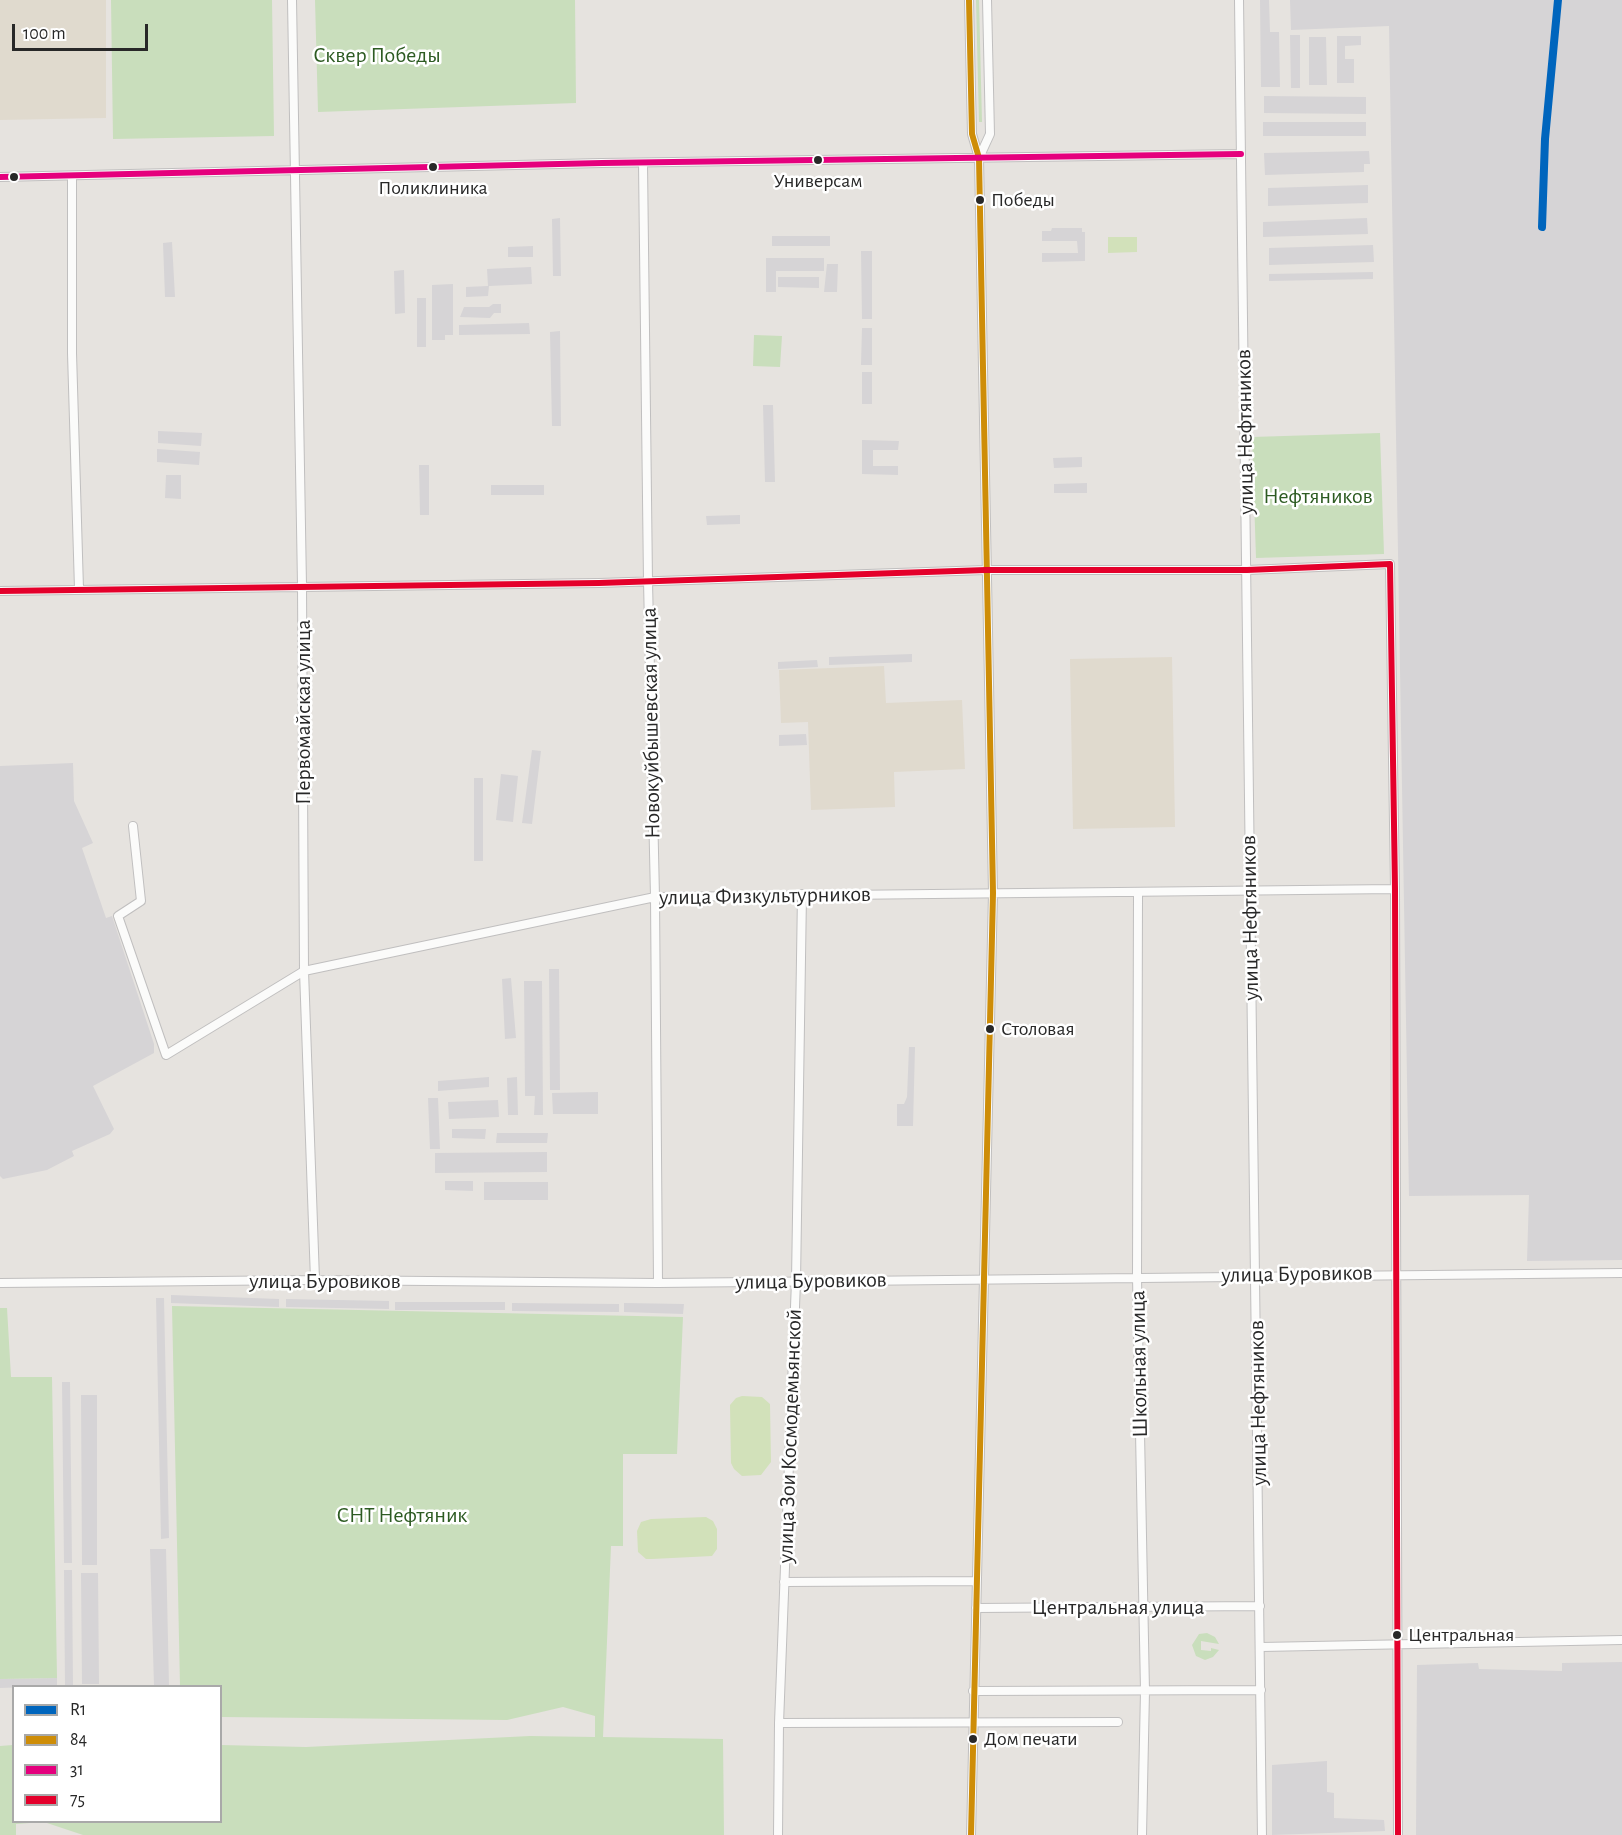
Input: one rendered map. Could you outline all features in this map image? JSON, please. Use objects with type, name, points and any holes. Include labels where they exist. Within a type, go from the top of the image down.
[{"type":"street","name":"Первомайская улица","points":[[292,0],[302,585],[303,971],[315,1280]]},
{"type":"street","points":[[969,0],[972,134],[980,158],[993,893],[971,1835]]},
{"type":"street","points":[[980,158],[990,134],[987,0]]},
{"type":"street","name":"улица Нефтяников","points":[[1239,0],[1249,891],[1257,1275],[1262,1835]]},
{"type":"street","points":[[0,177],[643,163],[1241,154]]},
{"type":"street","name":"Новокуйбышевская улица","points":[[643,163],[648,581],[655,897],[658,1283]]},
{"type":"street","points":[[72,176],[72,353],[79,589]]},
{"type":"street","points":[[0,591],[648,581],[986,570],[1247,570],[1390,564],[1395,889],[1398,1835]]},
{"type":"street","name":"улица Физкультурников","points":[[133,826],[141,901],[118,916],[166,1054],[303,971],[655,897],[1395,889]]},
{"type":"street","name":"Школьная улица","points":[[1138,893],[1137,1277],[1145,1691],[1142,1835]]},
{"type":"street","name":"улица Зои Космодемьянской","points":[[778,1835],[779,1723],[796,1281],[802,894]]},
{"type":"street","name":"улица Буровиков","points":[[0,1283],[315,1280],[658,1283],[1396,1273],[1622,1273]]},
{"type":"street","points":[[784,1582],[976,1581]]},
{"type":"street","name":"Центральная улица","points":[[976,1608],[1260,1606]]},
{"type":"street","points":[[1261,1647],[1399,1642],[1622,1640]]},
{"type":"street","points":[[973,1691],[1261,1690]]},
{"type":"street","points":[[779,1723],[1118,1722]]},
{"type":"shaded area","points":[[0,0],[106,0],[106,118],[0,120]]},
{"type":"shaded area","points":[[1260,0],[1269,0],[1270,32],[1279,32],[1280,87],[1261,87]]},
{"type":"shaded area","points":[[1290,0],[1622,0],[1622,1260],[1527,1261],[1529,1195],[1409,1196],[1389,26],[1291,30]]},
{"type":"shaded area","points":[[1290,35],[1300,35],[1300,88],[1291,88]]},
{"type":"shaded area","points":[[1337,36],[1361,36],[1361,45],[1345,46],[1345,59],[1354,59],[1354,83],[1337,83]]},
{"type":"shaded area","points":[[1309,37],[1326,37],[1327,85],[1309,85]]},
{"type":"shaded area","points":[[1264,96],[1366,97],[1366,114],[1264,113]]},
{"type":"shaded area","points":[[1263,122],[1366,122],[1366,136],[1263,136]]},
{"type":"shaded area","points":[[1369,151],[1370,164],[1364,164],[1364,172],[1265,175],[1264,153]]},
{"type":"shaded area","points":[[1368,185],[1368,203],[1268,206],[1268,188]]},
{"type":"shaded area","points":[[560,218],[561,276],[553,276],[552,219]]},
{"type":"shaded area","points":[[1367,218],[1368,234],[1263,237],[1263,222]]},
{"type":"shaded area","points":[[1052,228],[1082,228],[1082,232],[1085,232],[1085,261],[1042,262],[1042,253],[1078,253],[1077,241],[1042,241],[1042,231],[1051,231]]},
{"type":"shaded area","points":[[772,236],[830,236],[830,246],[772,246]]},
{"type":"shaded area","points":[[172,242],[175,297],[165,297],[163,243]]},
{"type":"shaded area","points":[[1373,245],[1374,262],[1269,265],[1269,248]]},
{"type":"shaded area","points":[[533,246],[533,257],[508,257],[508,247]]},
{"type":"shaded area","points":[[861,251],[872,251],[872,319],[862,319]]},
{"type":"shaded area","points":[[766,258],[824,258],[824,271],[776,271],[776,292],[766,292]]},
{"type":"shaded area","points":[[827,264],[838,264],[837,292],[824,292]]},
{"type":"shaded area","points":[[531,267],[532,284],[489,286],[488,296],[466,297],[466,287],[488,286],[487,269]]},
{"type":"shaded area","points":[[404,270],[405,313],[395,314],[394,271]]},
{"type":"shaded area","points":[[1373,272],[1373,279],[1269,281],[1269,274]]},
{"type":"shaded area","points":[[778,277],[819,277],[819,288],[778,287]]},
{"type":"shaded area","points":[[453,284],[453,335],[445,335],[445,340],[432,340],[432,285]]},
{"type":"shaded area","points":[[417,298],[426,298],[426,347],[417,347]]},
{"type":"shaded area","points":[[493,304],[501,304],[501,313],[494,313],[490,318],[460,317],[464,307],[489,307]]},
{"type":"shaded area","points":[[529,323],[530,334],[459,335],[459,325]]},
{"type":"shaded area","points":[[862,328],[872,328],[872,365],[861,365]]},
{"type":"shaded area","points":[[560,331],[561,426],[552,426],[550,332]]},
{"type":"shaded area","points":[[862,372],[872,372],[872,404],[862,404]]},
{"type":"shaded area","points":[[763,405],[773,405],[775,482],[765,482]]},
{"type":"shaded area","points":[[158,431],[202,433],[201,446],[158,443]]},
{"type":"shaded area","points":[[862,440],[899,441],[898,450],[873,450],[873,466],[898,466],[898,475],[862,474]]},
{"type":"shaded area","points":[[157,449],[200,452],[199,465],[157,462]]},
{"type":"shaded area","points":[[1082,457],[1082,467],[1054,468],[1053,458]]},
{"type":"shaded area","points":[[419,465],[429,465],[429,515],[420,515]]},
{"type":"shaded area","points":[[166,475],[181,475],[181,499],[165,498]]},
{"type":"shaded area","points":[[1087,483],[1087,493],[1054,493],[1054,484]]},
{"type":"shaded area","points":[[491,485],[544,485],[544,495],[491,495]]},
{"type":"shaded area","points":[[740,515],[740,524],[707,525],[706,516]]},
{"type":"shaded area","points":[[912,654],[912,662],[829,665],[829,657]]},
{"type":"shaded area","points":[[1172,657],[1175,827],[1073,829],[1070,659]]},
{"type":"shaded area","points":[[817,660],[818,667],[778,669],[778,662]]},
{"type":"shaded area","points":[[884,666],[886,703],[962,700],[965,769],[894,772],[895,807],[811,810],[808,722],[781,723],[779,670]]},
{"type":"shaded area","points":[[806,734],[807,745],[779,746],[779,735]]},
{"type":"shaded area","points":[[532,750],[541,751],[532,824],[522,823]]},
{"type":"shaded area","points":[[73,763],[74,801],[93,843],[82,848],[106,918],[112,916],[154,1044],[154,1053],[93,1086],[114,1129],[110,1134],[72,1151],[74,1156],[47,1170],[3,1179],[0,1176],[0,766]]},
{"type":"shaded area","points":[[501,774],[518,776],[513,822],[496,820]]},
{"type":"shaded area","points":[[474,778],[483,778],[483,861],[474,861]]},
{"type":"shaded area","points":[[549,969],[559,969],[560,1090],[550,1090]]},
{"type":"shaded area","points":[[511,978],[516,1038],[505,1039],[502,979]]},
{"type":"shaded area","points":[[524,981],[542,981],[543,1115],[534,1115],[535,1096],[525,1096]]},
{"type":"shaded area","points":[[909,1047],[915,1047],[913,1126],[897,1126],[897,1104],[904,1104],[907,1097]]},
{"type":"shaded area","points":[[489,1077],[489,1087],[438,1091],[438,1081]]},
{"type":"shaded area","points":[[517,1077],[518,1115],[508,1115],[507,1078]]},
{"type":"shaded area","points":[[598,1092],[598,1114],[553,1114],[552,1093]]},
{"type":"shaded area","points":[[428,1098],[438,1098],[440,1149],[430,1149]]},
{"type":"shaded area","points":[[498,1100],[499,1117],[449,1119],[448,1102]]},
{"type":"shaded area","points":[[452,1129],[486,1129],[485,1139],[452,1138]]},
{"type":"shaded area","points":[[497,1133],[548,1133],[547,1143],[496,1143]]},
{"type":"shaded area","points":[[547,1152],[547,1172],[435,1173],[435,1153]]},
{"type":"shaded area","points":[[445,1181],[473,1181],[473,1191],[445,1190]]},
{"type":"shaded area","points":[[484,1182],[548,1182],[548,1200],[484,1200]]},
{"type":"shaded area","points":[[171,1295],[279,1299],[279,1307],[171,1303]]},
{"type":"shaded area","points":[[156,1298],[164,1298],[169,1538],[161,1539]]},
{"type":"shaded area","points":[[286,1299],[389,1301],[389,1309],[286,1307]]},
{"type":"shaded area","points":[[395,1302],[505,1302],[505,1310],[395,1310]]},
{"type":"shaded area","points":[[512,1303],[619,1304],[619,1312],[512,1311]]},
{"type":"shaded area","points":[[624,1303],[684,1304],[683,1314],[624,1312]]},
{"type":"shaded area","points":[[62,1382],[70,1382],[72,1563],[64,1563]]},
{"type":"shaded area","points":[[81,1395],[97,1395],[97,1565],[82,1565]]},
{"type":"shaded area","points":[[150,1549],[166,1549],[169,1685],[154,1685]]},
{"type":"shaded area","points":[[64,1570],[72,1570],[73,1685],[65,1685]]},
{"type":"shaded area","points":[[81,1573],[98,1573],[99,1684],[82,1684]]},
{"type":"shaded area","points":[[1622,1662],[1622,1835],[1416,1835],[1417,1665],[1478,1663],[1479,1669],[1562,1671],[1562,1663]]},
{"type":"shaded area","points":[[57,1678],[57,1685],[12,1685],[12,1688],[0,1688],[0,1679]]},
{"type":"shaded area","points":[[1327,1761],[1327,1792],[1334,1793],[1334,1818],[1384,1820],[1385,1831],[1272,1835],[1272,1765]]},
{"type":"green space","points":[[111,0],[272,0],[274,136],[113,139]]},
{"type":"green space","name":"Сквер Победы","points":[[315,0],[575,0],[576,103],[318,112]]},
{"type":"green space","points":[[976,0],[979,0],[982,122],[979,122]]},
{"type":"green space","points":[[1108,237],[1137,237],[1137,252],[1108,253]]},
{"type":"green space","points":[[754,335],[782,336],[780,367],[753,366]]},
{"type":"green space","name":"Нефтяников","points":[[1380,433],[1384,554],[1256,558],[1252,437]]},
{"type":"green space","name":"СНТ Нефтяник","points":[[172,1306],[683,1317],[677,1454],[623,1454],[623,1546],[611,1546],[603,1737],[723,1739],[724,1835],[83,1835],[47,1823],[222,1823],[222,1745],[306,1747],[530,1736],[595,1737],[595,1716],[563,1707],[507,1720],[222,1717],[222,1685],[180,1685]]},
{"type":"green space","points":[[0,1308],[7,1308],[11,1377],[52,1377],[57,1678],[0,1679]]},
{"type":"green space","points":[[762,1397],[770,1404],[771,1462],[761,1475],[742,1476],[731,1463],[730,1405],[736,1398]]},
{"type":"green space","points":[[706,1517],[713,1521],[717,1529],[717,1549],[712,1556],[646,1559],[638,1552],[637,1531],[641,1522],[651,1519]]},
{"type":"green space","points":[[1207,1633],[1215,1637],[1219,1644],[1201,1641],[1201,1650],[1211,1651],[1211,1648],[1219,1650],[1213,1657],[1205,1660],[1196,1656],[1192,1645],[1199,1634]]},
{"type":"green space","points":[[12,1745],[12,1823],[30,1823],[16,1824],[16,1835],[0,1835],[0,1746]]},
{"type":"transit line","name":"84","points":[[969,0],[972,134],[979,158],[993,893],[971,1835]]},
{"type":"transit line","name":"R1","points":[[1542,227],[1545,139],[1558,0]]},
{"type":"transit line","name":"31","points":[[0,177],[602,163],[1241,154]]},
{"type":"transit line","name":"75","points":[[0,591],[599,583],[986,570],[1247,570],[1390,564],[1395,889],[1398,1835]]},
{"type":"place","name":"Универсам","points":[[818,160]]},
{"type":"place","name":"Поликлиника","points":[[433,167]]},
{"type":"place","name":"Победы","points":[[980,200]]},
{"type":"place","name":"Столовая","points":[[990,1029]]},
{"type":"place","name":"Центральная","points":[[1397,1635]]},
{"type":"place","name":"Дом печати","points":[[973,1739]]}]
